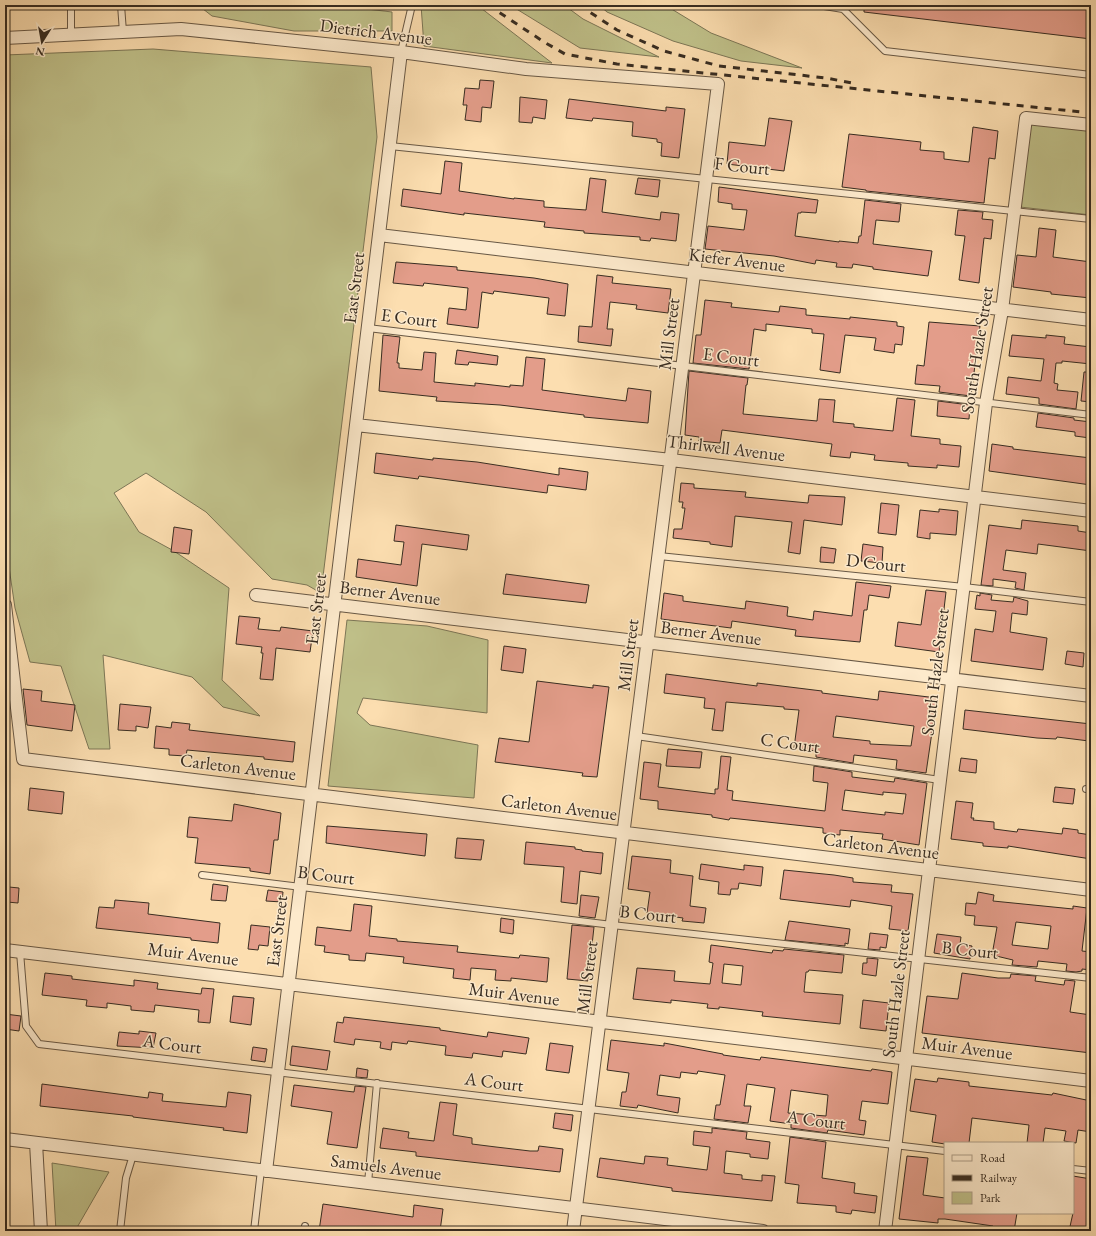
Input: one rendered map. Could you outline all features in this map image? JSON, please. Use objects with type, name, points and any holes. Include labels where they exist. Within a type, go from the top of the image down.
[{"type":"street","name":"Dietrich Avenue","points":[[5,38],[181,29],[401,52],[526,69],[718,84]]},
{"type":"street","name":"East Street","points":[[264,1170],[289,984],[401,52]]},
{"type":"street","name":"Mill Street","points":[[573,1231],[718,84]]},
{"type":"street","name":"South Hazle Street","points":[[885,1231],[986,403],[1002,310],[1026,118],[1091,125]]},
{"type":"street","name":"Kiefer Avenue","points":[[379,235],[1091,320]]},
{"type":"street","name":"Thirlwell Avenue","points":[[356,425],[671,460],[1091,511]]},
{"type":"street","name":"Berner Avenue","points":[[256,595],[1091,696]]},
{"type":"street","name":"Carleton Avenue","points":[[5,605],[23,759],[1091,890]]},
{"type":"street","name":"Muir Avenue","points":[[5,950],[600,1023],[1091,1081]]},
{"type":"street","name":"Samuels Avenue","points":[[5,1139],[763,1231]]},
{"type":"street","points":[[36,1143],[41,1231]]},
{"type":"lane","points":[[71,5],[71,35]]},
{"type":"lane","points":[[121,5],[123,32]]},
{"type":"lane","points":[[401,52],[412,5]]},
{"type":"lane","points":[[818,5],[844,7],[885,51],[1091,74]]},
{"type":"lane","name":"F Court","points":[[390,146],[706,177],[1091,219]]},
{"type":"lane","name":"E Court","points":[[368,328],[1091,415]]},
{"type":"lane","name":"D Court","points":[[659,556],[964,587],[1091,602]]},
{"type":"lane","name":"C Court","points":[[636,736],[940,780]]},
{"type":"lane","name":"B Court","points":[[202,875],[612,925],[1091,978]]},
{"type":"lane","name":"A Court","points":[[20,952],[26,1026],[39,1044],[278,1071],[944,1151]]},
{"type":"lane","points":[[368,1183],[377,1083]]},
{"type":"lane","points":[[120,1231],[126,1178],[134,1154]]},
{"type":"lane","points":[[1074,1169],[1091,1171]]},
{"type":"lane","points":[[254,1231],[264,1170]]},
{"type":"green space","points":[[198,5],[333,5],[392,12],[392,31],[294,31],[212,16]]},
{"type":"green space","points":[[421,5],[477,5],[552,63],[424,46]]},
{"type":"green space","points":[[510,5],[564,5],[583,19],[659,57],[580,48]]},
{"type":"green space","points":[[599,5],[665,5],[711,33],[802,68],[741,61],[673,41],[607,12]]},
{"type":"green space","points":[[153,49],[371,67],[377,137],[321,593],[307,585],[272,579],[206,512],[146,473],[114,493],[139,532],[174,551],[229,588],[222,680],[260,716],[223,707],[192,677],[103,655],[110,749],[89,749],[61,666],[30,662],[15,608],[5,540],[5,55]]},
{"type":"green space","points":[[1029,123],[1091,131],[1091,215],[1020,207]]},
{"type":"green space","points":[[347,620],[427,626],[488,640],[487,713],[363,698],[357,713],[370,725],[478,745],[474,798],[328,786]]},
{"type":"green space","points":[[52,1163],[109,1172],[75,1231],[56,1231]]},
{"type":"building","points":[[864,5],[1091,5],[1091,39],[864,12]]},
{"type":"building","points":[[480,80],[494,81],[491,108],[482,107],[481,122],[465,120],[467,105],[463,105],[465,88],[479,89]]},
{"type":"building","points":[[520,97],[547,100],[545,119],[533,117],[532,123],[519,122]]},
{"type":"building","points":[[569,99],[666,111],[666,107],[685,109],[679,158],[661,156],[662,143],[657,142],[657,139],[632,136],[633,122],[593,118],[592,121],[566,118]]},
{"type":"building","points":[[769,118],[792,121],[784,171],[727,164],[729,142],[765,146]]},
{"type":"building","points":[[973,127],[998,131],[995,159],[989,158],[984,203],[866,191],[842,187],[849,134],[921,142],[920,150],[944,152],[944,159],[969,162]]},
{"type":"building","points":[[445,161],[462,163],[459,191],[514,199],[544,201],[544,207],[586,210],[590,178],[606,180],[602,212],[660,220],[661,212],[679,214],[676,241],[651,238],[650,241],[640,240],[640,237],[584,233],[584,231],[544,227],[545,222],[464,213],[464,215],[401,206],[403,189],[441,194]]},
{"type":"building","points":[[638,178],[660,180],[658,197],[635,194]]},
{"type":"building","points":[[719,187],[818,200],[816,213],[798,213],[795,236],[839,242],[858,243],[859,236],[861,236],[865,200],[901,204],[899,222],[876,220],[873,244],[932,251],[928,276],[873,269],[873,267],[853,264],[852,268],[836,267],[837,263],[816,260],[815,264],[774,256],[705,249],[708,226],[744,230],[747,210],[732,209],[732,204],[718,202]]},
{"type":"building","points":[[958,210],[983,212],[982,219],[993,220],[991,239],[984,238],[979,283],[959,280],[965,236],[955,235]]},
{"type":"building","points":[[1039,228],[1056,230],[1053,257],[1091,262],[1091,298],[1051,294],[1051,292],[1013,287],[1017,255],[1036,257]]},
{"type":"building","points":[[396,262],[457,267],[457,270],[534,278],[568,284],[565,316],[547,314],[549,298],[494,291],[493,294],[482,292],[478,328],[447,324],[449,308],[466,310],[468,288],[424,283],[423,286],[393,283]]},
{"type":"building","points":[[597,275],[613,277],[612,283],[671,289],[668,313],[636,309],[637,305],[610,302],[607,329],[613,329],[611,346],[578,342],[579,326],[592,327]]},
{"type":"building","points":[[705,300],[732,303],[731,307],[779,312],[780,306],[806,309],[806,315],[850,319],[850,317],[897,322],[897,326],[904,327],[902,345],[895,344],[894,353],[874,350],[876,338],[845,335],[840,373],[820,370],[824,334],[812,333],[812,329],[766,324],[766,331],[754,329],[749,369],[693,363],[696,335],[701,335]]},
{"type":"building","points":[[929,322],[980,326],[971,396],[939,392],[940,386],[915,384],[917,365],[924,366]]},
{"type":"building","points":[[383,335],[400,337],[397,363],[399,363],[399,368],[422,370],[424,352],[436,353],[434,382],[475,386],[475,383],[510,387],[510,385],[523,386],[526,357],[545,359],[542,390],[626,401],[628,388],[651,391],[648,423],[584,417],[584,415],[500,405],[436,401],[437,397],[379,391]]},
{"type":"building","points":[[1012,335],[1046,338],[1046,335],[1065,337],[1064,344],[1091,347],[1091,364],[1062,361],[1062,363],[1056,363],[1054,383],[1058,384],[1057,390],[1078,392],[1076,409],[1039,404],[1039,398],[1006,394],[1008,377],[1041,381],[1044,359],[1009,356]]},
{"type":"building","points":[[457,350],[498,356],[497,365],[469,362],[468,365],[455,364]]},
{"type":"building","points":[[689,371],[748,378],[743,414],[817,421],[819,399],[835,400],[833,422],[854,424],[854,427],[893,431],[897,398],[915,400],[911,436],[940,439],[940,444],[961,446],[959,467],[937,465],[937,468],[908,466],[908,463],[874,460],[875,455],[851,452],[850,458],[830,456],[832,444],[722,430],[720,443],[699,441],[699,437],[685,435]]},
{"type":"building","points":[[1084,372],[1091,372],[1091,402],[1081,401]]},
{"type":"building","points":[[938,401],[970,405],[969,419],[937,416]]},
{"type":"building","points":[[1038,413],[1091,422],[1090,438],[1075,436],[1075,432],[1036,427]]},
{"type":"building","points":[[992,444],[1013,447],[1013,449],[1091,458],[1091,485],[989,471]]},
{"type":"building","points":[[376,453],[433,460],[433,458],[477,462],[559,475],[559,468],[588,472],[586,490],[548,485],[547,493],[419,476],[418,479],[374,473]]},
{"type":"building","points":[[681,483],[694,484],[694,488],[746,492],[745,497],[808,503],[809,495],[845,497],[842,525],[804,520],[800,554],[788,552],[792,522],[735,516],[732,547],[710,544],[710,542],[673,538],[674,529],[682,529],[685,508],[682,508],[683,502],[679,502]]},
{"type":"building","points":[[881,503],[899,505],[896,535],[878,533]]},
{"type":"building","points":[[939,509],[958,511],[956,535],[930,533],[930,539],[917,537],[920,510],[939,512]]},
{"type":"building","points":[[1022,520],[1078,526],[1078,531],[1091,533],[1091,551],[1038,544],[1037,554],[1006,550],[1003,570],[1026,573],[1024,590],[1015,588],[1016,582],[993,579],[993,586],[981,585],[989,525],[1021,529]]},
{"type":"building","points":[[396,525],[469,535],[467,550],[422,544],[417,586],[356,577],[358,559],[401,565],[404,542],[394,541]]},
{"type":"building","points":[[174,527],[192,530],[189,554],[171,552]]},
{"type":"building","points":[[863,544],[883,547],[882,563],[861,561]]},
{"type":"building","points":[[821,547],[836,549],[834,563],[820,562]]},
{"type":"building","points":[[506,574],[589,585],[586,603],[503,594]]},
{"type":"building","points":[[856,582],[891,586],[889,598],[869,595],[867,610],[864,610],[860,642],[795,636],[796,630],[732,621],[731,628],[661,619],[664,593],[683,596],[683,601],[745,609],[746,601],[788,607],[787,616],[813,620],[814,611],[852,616]]},
{"type":"building","points":[[926,590],[946,592],[939,652],[895,646],[898,622],[921,625]]},
{"type":"building","points":[[980,593],[992,595],[991,600],[1013,602],[1014,597],[1028,601],[1027,615],[1012,613],[1010,632],[1047,638],[1043,670],[971,661],[975,629],[993,632],[996,611],[975,609],[977,595],[980,596]]},
{"type":"building","points":[[239,616],[260,618],[258,629],[280,631],[281,627],[313,631],[310,652],[276,648],[273,680],[260,679],[263,653],[261,653],[262,647],[236,644]]},
{"type":"building","points":[[504,646],[526,649],[523,673],[501,670]]},
{"type":"building","points":[[1067,651],[1084,653],[1083,667],[1065,664]]},
{"type":"building","points":[[666,674],[757,686],[757,683],[878,700],[879,691],[937,698],[926,773],[896,769],[897,760],[854,755],[853,763],[816,757],[816,751],[794,748],[799,710],[784,709],[784,707],[726,702],[723,731],[712,730],[715,709],[704,708],[705,698],[664,693]],"holes":[[[836,716],[914,726],[911,746],[870,744],[870,741],[833,737]]]},
{"type":"building","points":[[537,681],[593,688],[593,685],[609,687],[597,777],[582,776],[583,773],[495,762],[499,738],[529,742]]},
{"type":"building","points":[[23,689],[42,691],[41,701],[75,705],[72,731],[27,725]]},
{"type":"building","points":[[120,704],[151,707],[148,728],[136,726],[136,731],[118,730]]},
{"type":"building","points":[[965,710],[1091,724],[1089,741],[1057,737],[1056,739],[1037,738],[963,729]]},
{"type":"building","points":[[172,722],[190,724],[189,730],[295,742],[293,762],[264,759],[264,757],[187,750],[186,756],[169,755],[169,749],[154,748],[156,726],[171,728]]},
{"type":"building","points":[[668,749],[702,752],[700,768],[666,766]]},
{"type":"building","points":[[721,756],[731,757],[727,790],[733,791],[732,800],[825,811],[828,783],[813,781],[814,766],[852,772],[852,777],[894,782],[895,778],[927,783],[919,845],[882,839],[883,834],[840,830],[840,835],[823,833],[823,828],[730,818],[729,820],[712,817],[712,815],[658,809],[658,801],[640,799],[644,762],[661,764],[658,787],[715,794],[715,789],[718,789]],"holes":[[[845,790],[883,795],[883,792],[906,794],[903,814],[885,812],[885,815],[842,810]]]},
{"type":"building","points":[[961,758],[977,760],[976,773],[959,771]]},
{"type":"building","points":[[1055,787],[1075,789],[1073,804],[1053,802]]},
{"type":"building","points":[[30,788],[64,792],[62,814],[28,810]]},
{"type":"building","points":[[956,801],[973,803],[971,818],[974,818],[973,820],[994,822],[994,829],[1017,832],[1018,829],[1062,834],[1063,828],[1078,830],[1078,833],[1091,835],[1091,859],[1008,846],[1008,848],[983,846],[983,843],[951,839]]},
{"type":"building","points":[[234,804],[281,813],[278,840],[274,840],[270,874],[250,871],[250,868],[195,863],[198,838],[187,837],[189,817],[232,821]]},
{"type":"building","points":[[327,826],[427,834],[425,856],[326,843]]},
{"type":"building","points":[[457,838],[484,840],[481,860],[455,858]]},
{"type":"building","points":[[526,842],[575,847],[575,849],[582,851],[603,853],[601,874],[580,871],[577,904],[561,902],[564,867],[524,864]]},
{"type":"building","points":[[632,856],[671,860],[670,873],[693,876],[690,906],[706,908],[704,923],[682,921],[683,918],[647,913],[650,892],[628,889]]},
{"type":"building","points":[[701,864],[744,870],[744,865],[763,867],[761,886],[739,883],[738,889],[731,889],[730,895],[718,894],[719,882],[699,879]]},
{"type":"building","points":[[784,870],[853,878],[853,882],[892,885],[891,892],[913,894],[908,931],[889,929],[892,906],[851,900],[850,907],[780,899]]},
{"type":"building","points":[[213,884],[228,886],[226,901],[211,900]]},
{"type":"building","points":[[9,887],[19,888],[18,903],[7,902]]},
{"type":"building","points":[[268,890],[283,892],[282,902],[266,901]]},
{"type":"building","points":[[978,892],[994,895],[993,901],[1073,909],[1073,906],[1087,908],[1082,951],[1091,952],[1091,970],[1082,969],[1082,971],[1076,972],[1066,971],[1067,964],[1038,961],[1037,967],[1012,965],[1013,960],[992,955],[997,927],[974,925],[975,916],[965,915],[966,903],[976,904]],"holes":[[[1016,922],[1051,926],[1048,949],[1012,945]]]},
{"type":"building","points":[[581,895],[599,897],[595,918],[579,916]]},
{"type":"building","points":[[115,900],[149,903],[148,914],[220,923],[218,943],[191,940],[191,938],[96,928],[99,907],[114,908]]},
{"type":"building","points":[[354,904],[372,906],[369,936],[397,939],[397,941],[458,946],[457,952],[519,958],[520,955],[549,958],[547,982],[511,978],[511,981],[495,980],[496,970],[471,968],[470,980],[453,978],[454,969],[403,963],[404,957],[366,953],[365,961],[349,960],[349,955],[324,952],[325,946],[315,945],[317,927],[351,931]]},
{"type":"building","points":[[501,918],[514,920],[513,934],[500,932]]},
{"type":"building","points":[[789,921],[850,929],[848,944],[845,943],[845,946],[785,940]]},
{"type":"building","points":[[251,925],[270,927],[268,946],[259,945],[258,950],[248,949]]},
{"type":"building","points":[[572,925],[594,927],[588,981],[567,979]]},
{"type":"building","points":[[870,933],[888,935],[886,948],[880,947],[880,950],[868,949]]},
{"type":"building","points":[[937,934],[961,937],[960,944],[972,946],[970,959],[934,953]]},
{"type":"building","points":[[711,945],[772,953],[773,950],[783,951],[784,949],[844,955],[842,973],[809,970],[806,972],[804,992],[843,995],[840,1024],[762,1016],[763,1012],[719,1007],[719,1009],[707,1008],[708,1004],[671,1000],[671,1003],[633,999],[637,968],[675,971],[674,981],[710,984],[713,963],[709,962]],"holes":[[[724,964],[743,966],[741,985],[722,983]]]},
{"type":"building","points":[[867,958],[878,959],[876,976],[862,974],[863,963],[867,963]]},
{"type":"building","points":[[45,973],[72,976],[72,979],[134,986],[134,980],[158,983],[157,989],[201,994],[202,988],[214,989],[210,1023],[198,1022],[199,1010],[155,1005],[154,1012],[131,1010],[131,1006],[107,1003],[107,1008],[86,1006],[87,1000],[42,995]]},
{"type":"building","points":[[962,973],[998,978],[1010,978],[1011,974],[1036,976],[1035,981],[1064,985],[1065,980],[1075,981],[1070,1012],[1091,1015],[1091,1053],[922,1033],[927,996],[958,999]]},
{"type":"building","points":[[233,996],[254,998],[251,1025],[230,1022]]},
{"type":"building","points":[[863,1000],[889,1003],[886,1031],[860,1028]]},
{"type":"building","points":[[5,1014],[21,1016],[19,1031],[5,1029]]},
{"type":"building","points":[[344,1017],[440,1028],[440,1030],[487,1037],[488,1032],[529,1038],[526,1054],[503,1051],[502,1057],[473,1053],[472,1058],[445,1055],[446,1046],[408,1041],[407,1044],[392,1042],[391,1050],[380,1048],[381,1042],[355,1039],[354,1045],[334,1042],[337,1022],[343,1023]]},
{"type":"building","points":[[139,1031],[156,1033],[153,1048],[117,1046],[119,1032],[139,1034]]},
{"type":"building","points":[[611,1040],[664,1046],[664,1043],[723,1055],[760,1060],[761,1057],[871,1071],[872,1069],[892,1072],[888,1104],[862,1101],[859,1120],[866,1121],[864,1135],[828,1130],[827,1133],[791,1128],[791,1124],[770,1121],[775,1088],[747,1084],[744,1106],[751,1106],[748,1123],[714,1119],[716,1105],[720,1105],[725,1075],[698,1071],[697,1074],[681,1072],[680,1078],[660,1075],[657,1095],[680,1098],[678,1113],[638,1105],[637,1108],[620,1106],[622,1092],[626,1092],[629,1073],[607,1070]],"holes":[[[791,1090],[828,1095],[826,1116],[788,1113]]]},
{"type":"building","points":[[550,1043],[573,1046],[569,1073],[546,1070]]},
{"type":"building","points":[[292,1046],[330,1051],[327,1070],[290,1065]]},
{"type":"building","points":[[253,1047],[267,1049],[265,1062],[251,1060]]},
{"type":"building","points":[[357,1068],[368,1070],[367,1078],[356,1077]]},
{"type":"building","points":[[938,1078],[969,1082],[969,1086],[1052,1095],[1053,1093],[1091,1101],[1091,1132],[1078,1130],[1076,1143],[1064,1141],[1066,1131],[1045,1128],[1043,1142],[1027,1142],[1029,1125],[972,1118],[969,1142],[944,1142],[944,1144],[932,1142],[936,1115],[910,1111],[915,1079],[937,1082]]},
{"type":"building","points":[[42,1084],[148,1098],[149,1092],[163,1094],[162,1101],[226,1107],[228,1092],[251,1095],[247,1133],[223,1130],[224,1128],[133,1116],[40,1106]]},
{"type":"building","points":[[294,1085],[354,1092],[355,1086],[366,1087],[357,1148],[327,1144],[332,1112],[291,1106]]},
{"type":"building","points":[[440,1102],[457,1104],[453,1135],[472,1138],[472,1144],[530,1151],[538,1151],[539,1146],[563,1149],[560,1172],[416,1156],[416,1152],[380,1148],[383,1128],[409,1132],[408,1138],[434,1141]]},
{"type":"building","points":[[555,1113],[573,1115],[571,1131],[553,1128]]},
{"type":"building","points":[[712,1128],[747,1132],[746,1139],[770,1142],[768,1159],[750,1157],[750,1154],[726,1151],[724,1173],[742,1175],[742,1179],[762,1181],[762,1175],[775,1176],[772,1201],[672,1191],[672,1188],[597,1177],[600,1158],[644,1164],[645,1156],[668,1158],[667,1165],[707,1170],[710,1147],[693,1145],[694,1131],[712,1133]]},
{"type":"building","points":[[790,1137],[826,1142],[822,1178],[855,1183],[854,1193],[877,1196],[875,1213],[852,1210],[851,1214],[836,1212],[836,1206],[797,1203],[799,1185],[785,1183]]},
{"type":"building","points":[[907,1156],[928,1158],[923,1195],[944,1198],[944,1214],[1017,1214],[1014,1231],[993,1231],[993,1226],[945,1219],[938,1219],[938,1223],[899,1219]]},
{"type":"building","points":[[1074,1176],[1091,1179],[1091,1231],[1069,1231],[1074,1214]]},
{"type":"building","points":[[323,1204],[413,1217],[414,1205],[443,1209],[440,1231],[319,1231]]},
{"type":"railway","points":[[488,5],[565,54],[617,64],[1091,113]]},
{"type":"railway","points":[[579,5],[617,30],[664,51],[719,66],[826,78],[852,83]]}]
